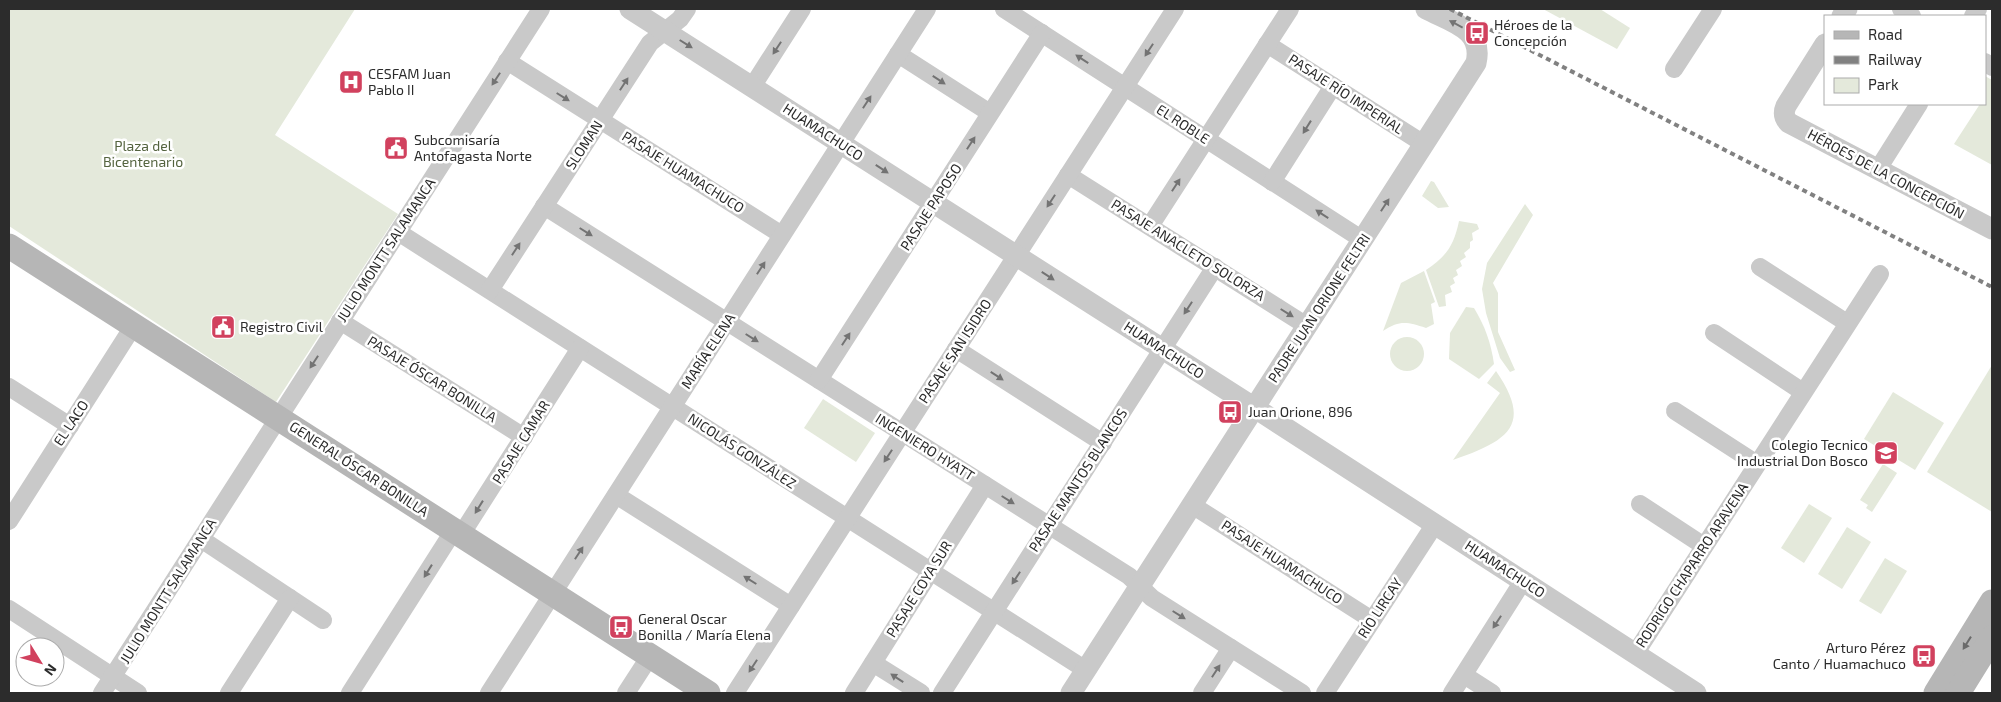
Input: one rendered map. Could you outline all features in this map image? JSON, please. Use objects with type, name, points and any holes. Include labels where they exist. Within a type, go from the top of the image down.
[{"type":"main road","name":"GENERAL ÓSCAR BONILLA","points":[[9,246],[708,693]]},
{"type":"main road","points":[[1936,693],[1992,602]]},
{"type":"main road","points":[[1958,693],[1992,638]]},
{"type":"street","name":"JULIO MONTT SALAMANCA","points":[[102,693],[541,9]]},
{"type":"street","name":"HUAMACHUCO","points":[[630,9],[1163,348],[1696,693]]},
{"type":"street","name":"SLOMAN","points":[[490,290],[650,43],[680,18],[687,9]]},
{"type":"street","points":[[752,87],[802,9]]},
{"type":"street","name":"MARÍA ELENA","points":[[489,693],[927,9]]},
{"type":"street","name":"EL ROBLE","points":[[1004,9],[1362,240]]},
{"type":"street","name":"PASAJE SAN ISIDRO","points":[[735,693],[1175,9]]},
{"type":"street","points":[[1150,226],[1290,9]]},
{"type":"street","name":"PADRE JUAN ORIONE FELTRI","points":[[1071,693],[1476,63],[1478,47],[1474,36],[1426,9]]},
{"type":"street","points":[[1674,69],[1713,9]]},
{"type":"street","name":"PASAJE PAPOSO","points":[[819,380],[1042,33]]},
{"type":"street","name":"PASAJE RÍO IMPERIAL","points":[[1267,44],[1424,144]]},
{"type":"street","name":"HÉROES DE LA CONCEPCIÓN","points":[[1824,46],[1786,106],[1784,115],[1790,123],[1992,229]]},
{"type":"street","points":[[898,54],[990,113]]},
{"type":"street","name":"PASAJE HUAMACHUCO","points":[[507,61],[782,235]]},
{"type":"street","points":[[1272,182],[1333,86]]},
{"type":"street","points":[[1878,169],[1918,105]]},
{"type":"street","name":"PASAJE ANACLETO SOLORZA","points":[[1068,175],[1307,326]]},
{"type":"street","name":"INGENIERO HYATT","points":[[544,206],[1129,576],[1152,598],[1302,693]]},
{"type":"street","name":"NICOLÁS GONZÁLEZ","points":[[398,232],[1086,670]]},
{"type":"street","name":"PASAJE MANTOS BLANCOS","points":[[942,693],[1215,267]]},
{"type":"street","points":[[1760,268],[1848,323]]},
{"type":"street","name":"RODRIGO CHAPARRO ARAVENA","points":[[1635,654],[1880,274]]},
{"type":"street","name":"PASAJE ÓSCAR BONILLA","points":[[340,321],[524,437]]},
{"type":"street","name":"EL LACO","points":[[10,517],[134,326]]},
{"type":"street","points":[[1714,333],[1803,392]]},
{"type":"street","name":"PASAJE CAMAR","points":[[350,693],[524,437],[580,348]]},
{"type":"street","points":[[956,349],[1102,443]]},
{"type":"street","points":[[9,387],[70,426]]},
{"type":"street","points":[[1675,411],[1757,464]]},
{"type":"street","name":"PASAJE COYA SUR","points":[[854,693],[985,485]]},
{"type":"street","points":[[616,495],[791,606]]},
{"type":"street","name":"PASAJE HUAMACHUCO","points":[[1192,504],[1372,620]]},
{"type":"street","points":[[1640,504],[1704,546]]},
{"type":"street","name":"RÍO LIRCAY","points":[[1325,693],[1435,524]]},
{"type":"street","points":[[201,539],[323,620]]},
{"type":"street","points":[[1452,693],[1523,581]]},
{"type":"street","points":[[229,693],[290,598]]},
{"type":"street","points":[[9,609],[138,693]]},
{"type":"street","points":[[1202,693],[1231,648]]},
{"type":"street","points":[[626,693],[650,656]]},
{"type":"street","points":[[873,663],[921,693]]},
{"type":"street","points":[[1464,675],[1492,693]]},
{"type":"green space","name":"Plaza del Bicentenario","points":[[9,9],[355,9],[275,135],[398,214],[276,402],[9,226]]},
{"type":"green space","points":[[1543,9],[1600,9],[1630,28],[1617,49]]},
{"type":"green space","points":[[1986,77],[1992,80],[1992,165],[1954,144],[1979,105],[1986,105]]},
{"type":"green space","points":[[1431,181],[1434,182],[1449,207],[1438,208],[1422,196]]},
{"type":"green space","points":[[1525,204],[1533,215],[1493,283],[1498,293],[1498,332],[1515,370],[1510,372],[1500,358],[1486,313],[1482,289],[1487,263]]},
{"type":"green space","points":[[1459,221],[1477,224],[1479,229],[1472,233],[1473,240],[1470,242],[1470,248],[1464,253],[1466,257],[1460,261],[1462,266],[1456,270],[1458,275],[1453,278],[1455,283],[1450,286],[1452,292],[1445,295],[1446,306],[1439,307],[1426,270],[1444,255],[1455,237]]},
{"type":"green space","points":[[1424,271],[1435,302],[1431,304],[1434,324],[1426,328],[1404,323],[1394,325],[1383,331],[1401,283]]},
{"type":"green space","points":[[1466,307],[1474,308],[1478,315],[1487,335],[1493,356],[1494,364],[1479,379],[1449,359],[1450,333]]},
{"type":"green space","points":[[1407,337],[1414,338],[1419,342],[1423,347],[1423,361],[1419,366],[1414,370],[1407,371],[1400,370],[1395,366],[1391,361],[1390,354],[1391,347],[1395,342],[1400,338]]},
{"type":"green space","points":[[1992,365],[1992,512],[1927,472]]},
{"type":"green space","points":[[1496,371],[1513,405],[1513,418],[1509,429],[1488,446],[1453,460],[1500,393],[1487,383]]},
{"type":"green space","points":[[1893,392],[1944,423],[1915,470],[1864,439]]},
{"type":"green space","points":[[823,399],[875,433],[856,462],[804,428]]},
{"type":"green space","points":[[1883,464],[1897,473],[1872,512],[1866,508],[1868,505],[1860,500]]},
{"type":"green space","points":[[1809,504],[1832,518],[1804,563],[1781,548]]},
{"type":"green space","points":[[1847,527],[1871,542],[1842,589],[1818,574]]},
{"type":"green space","points":[[1885,558],[1907,571],[1881,614],[1859,601]]},
{"type":"railway","points":[[1450,9],[1992,287]]},
{"type":"place","name":"Héroes de la Concepción","points":[[1477,33]]},
{"type":"place","name":"CESFAM Juan Pablo II","points":[[351,82]]},
{"type":"place","name":"Subcomisaría Antofagasta Norte","points":[[396,148]]},
{"type":"place","name":"Registro Civil","points":[[223,327]]},
{"type":"place","name":"Juan Orione, 896","points":[[1230,412]]},
{"type":"place","name":"Colegio Tecnico Industrial Don Bosco","points":[[1886,453]]},
{"type":"place","name":"General Oscar Bonilla / María Elena","points":[[621,627]]},
{"type":"place","name":"Arturo Pérez Canto / Huamachuco","points":[[1924,656]]}]
